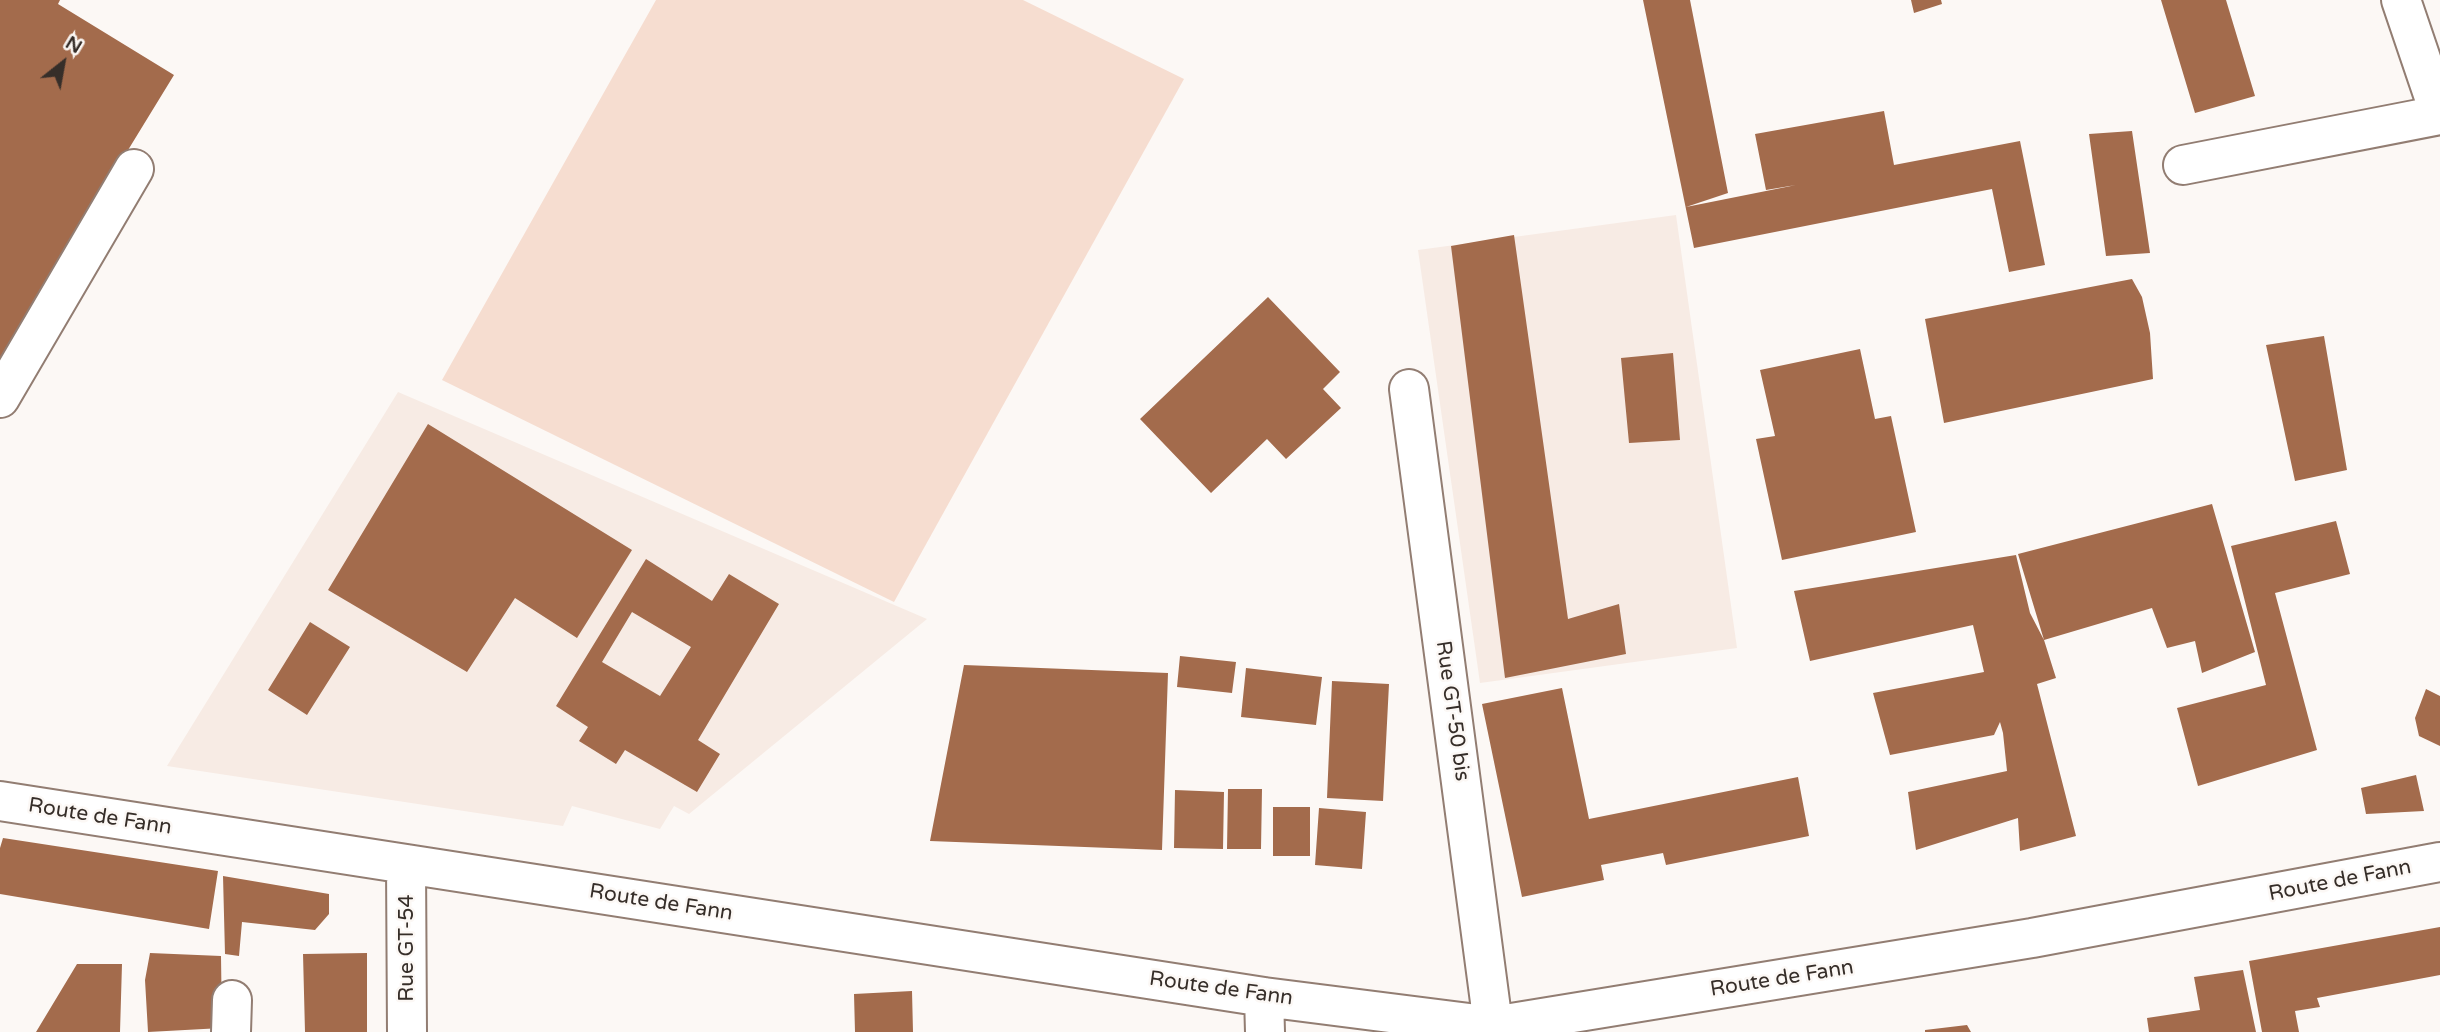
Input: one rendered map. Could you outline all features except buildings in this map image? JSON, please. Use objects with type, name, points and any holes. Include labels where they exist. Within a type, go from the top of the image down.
[{"type":"street","points":[[2183,165],[2440,115],[2401,0]]},
{"type":"street","points":[[0,398],[134,169]]},
{"type":"street","name":"Rue GT-50 bis","points":[[1409,389],[1494,1029]]},
{"type":"street","name":"Route de Fann","points":[[0,802],[407,864],[1264,1014],[1494,1029],[2032,938],[2440,862]]},
{"type":"street","name":"Rue GT-54","points":[[407,864],[407,1032]]},
{"type":"shaded area","points":[[656,0],[1023,0],[1184,79],[894,602],[442,380]]},
{"type":"shaded area","points":[[1676,215],[1737,648],[1480,683],[1418,250]]},
{"type":"shaded area","points":[[398,392],[927,619],[689,814],[674,806],[660,829],[572,806],[563,826],[167,766]]}]
